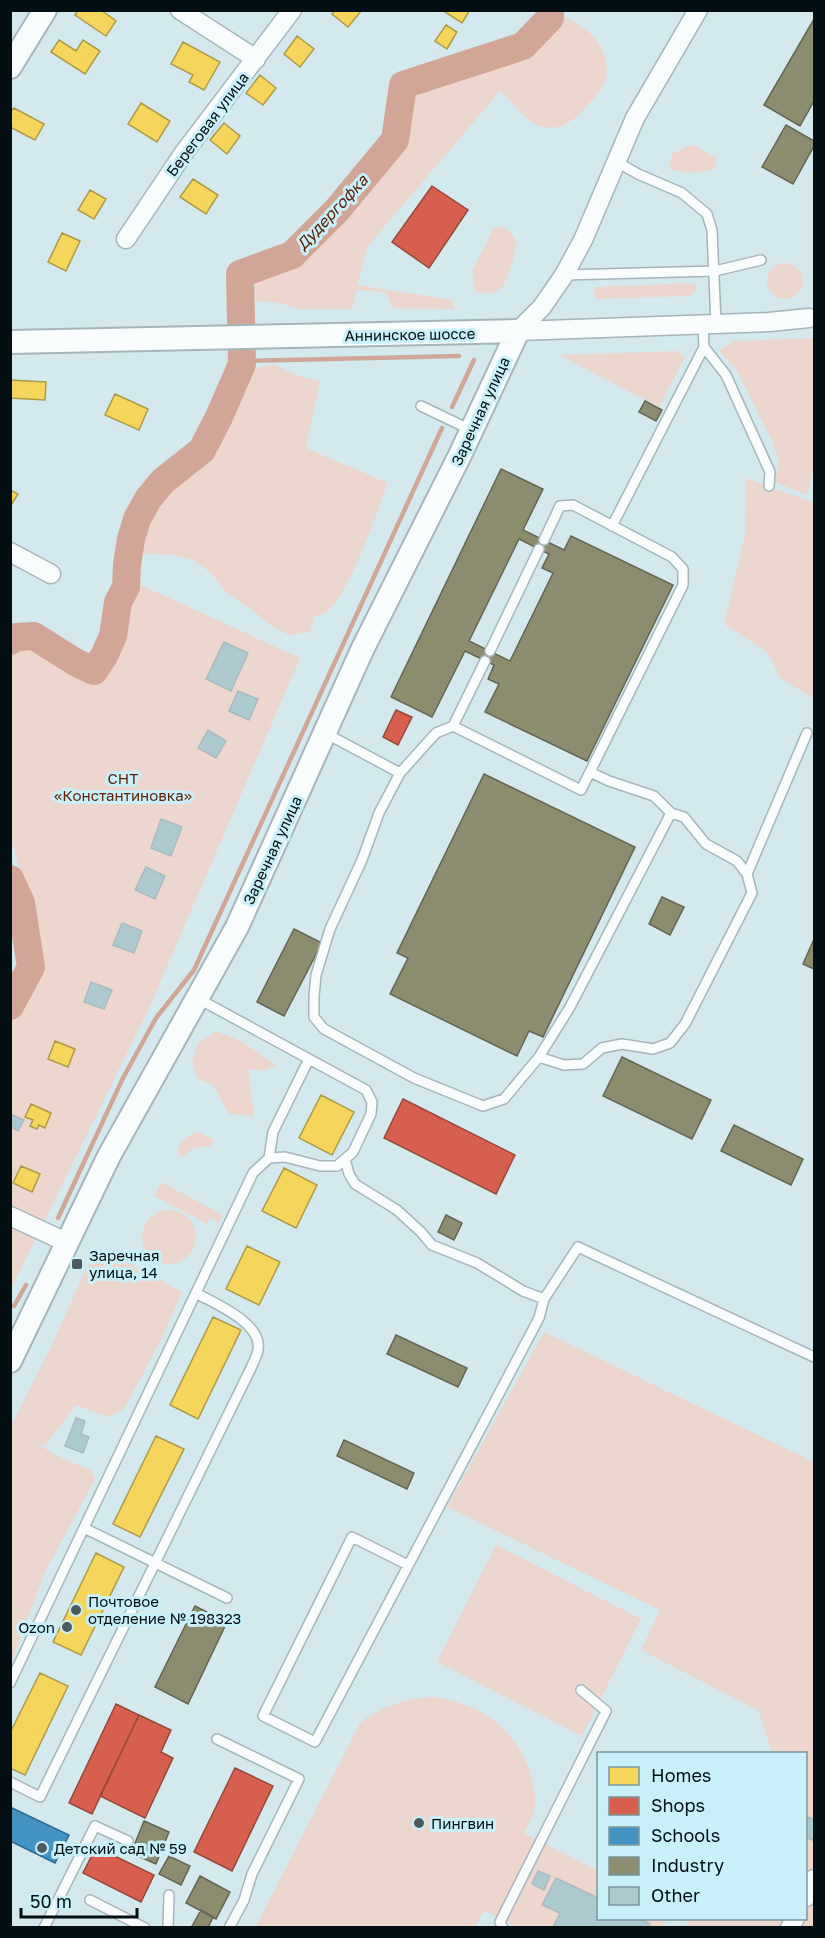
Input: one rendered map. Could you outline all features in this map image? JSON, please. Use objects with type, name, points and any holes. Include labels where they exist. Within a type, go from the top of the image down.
[{"type":"street","points":[[10,67],[45,10]]},
{"type":"street","points":[[180,10],[256,59]]},
{"type":"street","name":"Береговая улица","points":[[126,239],[183,154],[292,10]]},
{"type":"street","points":[[518,331],[542,307],[564,275],[583,240],[635,118],[698,10]]},
{"type":"street","name":"Аннинское шоссе","points":[[10,342],[518,331],[812,320]]},
{"type":"street","name":"Заречная улица","points":[[10,1361],[109,1156],[237,927],[363,648],[518,331]]},
{"type":"street","points":[[10,552],[51,574]]},
{"type":"street","points":[[10,1216],[68,1243]]},
{"type":"street","points":[[807,1895],[814,1879]]},
{"type":"lane","points":[[612,526],[704,347],[709,324],[714,271],[711,230],[707,214],[682,193],[617,162]]},
{"type":"lane","points":[[564,275],[714,271],[761,260]]},
{"type":"lane","points":[[704,347],[726,375],[770,472],[769,486]]},
{"type":"lane","points":[[421,406],[471,430]]},
{"type":"lane","points":[[453,726],[581,790],[592,772],[683,585],[683,569],[672,557],[573,505],[560,506],[544,540]]},
{"type":"lane","points":[[490,651],[539,549]]},
{"type":"lane","points":[[485,661],[453,726],[436,732],[399,772],[379,813],[362,860],[330,929],[316,975],[314,1017],[324,1029],[414,1078],[483,1106],[504,1099],[539,1057],[570,1007],[671,813]]},
{"type":"lane","points":[[325,733],[399,772]]},
{"type":"lane","points":[[747,874],[807,733]]},
{"type":"lane","points":[[539,1057],[564,1065],[583,1064],[602,1048],[622,1044],[653,1049],[670,1043],[685,1024],[752,893],[747,874],[737,861],[706,844],[684,817],[671,813],[654,796],[609,781],[592,772]]},
{"type":"lane","points":[[10,1683],[252,1173],[269,1158],[285,1157],[320,1166],[338,1166],[353,1152],[371,1114],[372,1102],[366,1090],[197,998]]},
{"type":"lane","points":[[269,1158],[273,1132],[309,1059]]},
{"type":"lane","points":[[345,1159],[349,1174],[355,1184],[397,1210],[432,1245],[477,1263],[523,1291],[544,1299]]},
{"type":"lane","points":[[408,1565],[352,1537],[263,1716],[315,1742],[539,1318],[544,1299],[578,1247],[814,1357]]},
{"type":"lane","points":[[10,1782],[40,1797],[259,1348],[254,1333],[244,1320],[196,1293]]},
{"type":"lane","points":[[84,1528],[227,1598]]},
{"type":"lane","points":[[503,1928],[500,1922],[606,1711],[581,1690]]},
{"type":"lane","points":[[217,1739],[299,1779],[252,1874],[244,1900],[229,1928]]},
{"type":"lane","points":[[44,1928],[95,1826],[128,1841]]},
{"type":"lane","points":[[168,1928],[169,1895]]},
{"type":"lane","points":[[90,1900],[145,1928]]},
{"type":"green space","points":[[565,17],[574,21],[596,40],[605,57],[607,67],[605,81],[591,101],[570,122],[551,128],[533,123],[500,91],[368,246],[357,285],[452,300],[455,309],[393,308],[385,292],[357,290],[352,309],[298,309],[279,303],[256,301],[255,274],[302,258],[387,161],[400,137],[409,88],[525,50],[553,21]]},
{"type":"green space","points":[[694,145],[716,158],[715,169],[680,172],[669,169],[672,154]]},
{"type":"green space","points":[[501,227],[509,230],[517,243],[503,287],[492,293],[475,292],[472,271],[494,228]]},
{"type":"green space","points":[[785,263],[798,268],[803,281],[798,294],[785,299],[772,294],[767,281],[772,268]]},
{"type":"green space","points":[[692,283],[696,286],[696,292],[689,296],[597,299],[594,296],[594,290],[597,287]]},
{"type":"green space","points":[[814,338],[814,468],[807,495],[775,482],[779,460],[772,441],[736,369],[719,351],[734,341]]},
{"type":"green space","points":[[677,351],[685,357],[659,407],[559,355]]},
{"type":"green space","points":[[275,365],[298,376],[320,381],[306,448],[388,483],[361,554],[333,606],[323,614],[314,616],[310,632],[289,635],[270,625],[226,592],[211,573],[193,560],[173,555],[140,553],[147,521],[156,506],[222,440],[234,416],[249,372],[259,367]]},
{"type":"green space","points":[[746,478],[814,503],[814,699],[780,678],[768,653],[724,624],[745,535]]},
{"type":"green space","name":"СНТ «Константиновка»","points":[[141,585],[300,658],[150,1006],[11,1289],[11,1012],[28,994],[40,962],[18,862],[11,841],[10,651],[33,647],[82,676],[104,676],[119,645],[126,613]]},
{"type":"green space","points":[[216,1031],[241,1041],[276,1065],[264,1071],[248,1069],[254,1116],[229,1114],[213,1085],[198,1079],[192,1063],[198,1043]]},
{"type":"green space","points":[[198,1132],[213,1139],[211,1146],[194,1148],[182,1157],[177,1153],[184,1140]]},
{"type":"green space","points":[[161,1182],[223,1215],[219,1223],[210,1218],[207,1224],[154,1196]]},
{"type":"green space","points":[[169,1210],[179,1212],[188,1218],[194,1227],[196,1237],[194,1247],[188,1256],[179,1262],[169,1264],[159,1262],[150,1256],[144,1247],[142,1237],[144,1227],[150,1218],[159,1212]]},
{"type":"green space","points":[[102,1249],[182,1292],[163,1336],[124,1409],[108,1417],[76,1405],[45,1446],[34,1442],[57,1456],[91,1470],[95,1479],[45,1572],[11,1663],[11,1426],[51,1347],[84,1273],[97,1252]]},
{"type":"green space","points":[[544,1332],[814,1462],[814,1927],[685,1927],[689,1920],[807,1920],[807,1752],[772,1752],[759,1711],[641,1650],[660,1610],[447,1507]]},
{"type":"green space","points":[[496,1545],[641,1619],[582,1736],[437,1662]]},
{"type":"green space","name":"Пингвин","points":[[432,1697],[465,1705],[480,1712],[506,1731],[525,1759],[535,1794],[534,1812],[524,1833],[597,1870],[597,1920],[666,1920],[662,1927],[519,1928],[484,1910],[475,1927],[255,1928],[360,1723],[394,1704]]},
{"type":"building: Homes","points":[[78,10],[101,10],[116,21],[106,36],[75,15]]},
{"type":"building: Homes","points":[[335,10],[362,10],[348,27],[332,14]]},
{"type":"building: Homes","points":[[442,10],[470,10],[462,23]]},
{"type":"building: Homes","points":[[446,25],[457,32],[447,49],[435,41]]},
{"type":"building: Homes","points":[[297,36],[314,49],[300,67],[284,54]]},
{"type":"building: Homes","points":[[59,40],[76,51],[83,40],[100,51],[85,74],[51,52]]},
{"type":"building: Homes","points":[[183,42],[220,62],[204,90],[189,82],[193,75],[171,64]]},
{"type":"building: Homes","points":[[260,75],[276,88],[263,105],[246,93]]},
{"type":"building: Homes","points":[[141,103],[170,121],[157,142],[128,124]]},
{"type":"building: Homes","points":[[14,108],[44,124],[35,140],[10,127],[10,113]]},
{"type":"building: Homes","points":[[224,123],[240,136],[227,154],[210,140]]},
{"type":"building: Homes","points":[[193,179],[218,195],[206,214],[180,197]]},
{"type":"building: Homes","points":[[90,190],[106,199],[94,219],[78,210]]},
{"type":"building: Homes","points":[[62,233],[80,241],[66,271],[48,262]]},
{"type":"building: Homes","points":[[10,380],[46,382],[45,400],[10,398]]},
{"type":"building: Homes","points":[[115,394],[148,409],[139,430],[105,415]]},
{"type":"building: Homes","points":[[10,490],[18,494],[10,507]]},
{"type":"building: Homes","points":[[55,1041],[75,1049],[68,1067],[48,1059]]},
{"type":"building: Homes","points":[[321,1095],[354,1112],[332,1155],[299,1138]]},
{"type":"building: Homes","points":[[31,1104],[51,1113],[45,1128],[39,1125],[37,1129],[30,1126],[33,1120],[25,1117]]},
{"type":"building: Homes","points":[[21,1166],[40,1174],[32,1192],[13,1183]]},
{"type":"building: Homes","points":[[284,1168],[317,1185],[296,1228],[262,1211]]},
{"type":"building: Homes","points":[[247,1246],[280,1262],[259,1305],[226,1289]]},
{"type":"building: Homes","points":[[213,1317],[241,1330],[198,1419],[170,1405]]},
{"type":"building: Homes","points":[[156,1436],[184,1449],[140,1537],[113,1524]]},
{"type":"building: Homes","points":[[96,1553],[124,1567],[81,1655],[53,1642]]},
{"type":"building: Homes","points":[[40,1673],[68,1686],[25,1775],[10,1768],[10,1733]]},
{"type":"building: Shops","points":[[432,186],[468,210],[429,268],[392,242]]},
{"type":"building: Shops","points":[[396,710],[412,717],[398,745],[383,737]]},
{"type":"building: Shops","points":[[403,1099],[515,1155],[496,1194],[384,1138]]},
{"type":"building: Shops","points":[[116,1704],[139,1715],[92,1814],[69,1803]]},
{"type":"building: Shops","points":[[139,1715],[171,1730],[161,1752],[173,1758],[145,1818],[100,1796]]},
{"type":"building: Shops","points":[[235,1768],[273,1786],[232,1871],[194,1852]]},
{"type":"building: Shops","points":[[96,1847],[154,1875],[141,1902],[83,1873]]},
{"type":"building: Schools","points":[[10,1807],[69,1835],[55,1863],[10,1841]]},
{"type":"building: Industry","points":[[814,19],[814,101],[800,126],[764,105]]},
{"type":"building: Industry","points":[[786,125],[814,141],[814,146],[793,184],[762,167]]},
{"type":"building: Industry","points":[[645,401],[662,410],[656,421],[639,412]]},
{"type":"building: Industry","points":[[501,469],[543,489],[523,530],[564,550],[571,536],[673,585],[587,761],[485,712],[499,684],[488,679],[494,665],[465,651],[432,717],[391,697]],"holes":[[[519,539],[549,554],[542,568],[553,573],[510,661],[469,641]]]},
{"type":"building: Industry","points":[[484,774],[635,847],[543,1037],[529,1031],[517,1056],[390,994],[408,958],[397,953]]},
{"type":"building: Industry","points":[[662,897],[684,907],[670,935],[649,924]]},
{"type":"building: Industry","points":[[294,929],[322,943],[284,1016],[257,1002]]},
{"type":"building: Industry","points":[[814,939],[814,969],[803,964]]},
{"type":"building: Industry","points":[[622,1057],[711,1100],[692,1139],[603,1096]]},
{"type":"building: Industry","points":[[734,1125],[803,1159],[791,1185],[721,1151]]},
{"type":"building: Industry","points":[[446,1215],[462,1223],[454,1240],[438,1232]]},
{"type":"building: Industry","points":[[396,1335],[467,1368],[458,1387],[387,1354]]},
{"type":"building: Industry","points":[[344,1440],[414,1473],[407,1489],[337,1456]]},
{"type":"building: Industry","points":[[195,1606],[227,1622],[188,1704],[155,1687]]},
{"type":"building: Industry","points":[[144,1821],[169,1832],[156,1864],[131,1853]]},
{"type":"building: Industry","points":[[169,1856],[190,1866],[181,1885],[159,1874]]},
{"type":"building: Industry","points":[[200,1876],[230,1892],[216,1919],[186,1903]]},
{"type":"building: Industry","points":[[201,1910],[213,1917],[208,1928],[191,1928]]},
{"type":"building: Other","points":[[224,642],[248,653],[231,691],[206,679]]},
{"type":"building: Other","points":[[238,691],[258,699],[249,720],[229,711]]},
{"type":"building: Other","points":[[208,730],[226,741],[216,758],[198,748]]},
{"type":"building: Other","points":[[161,819],[182,827],[171,856],[151,848]]},
{"type":"building: Other","points":[[146,867],[165,876],[155,899],[135,890]]},
{"type":"building: Other","points":[[122,923],[142,931],[134,953],[113,945]]},
{"type":"building: Other","points":[[91,982],[112,990],[104,1009],[84,1002]]},
{"type":"building: Other","points":[[10,1114],[24,1120],[18,1131],[10,1126]]},
{"type":"building: Other","points":[[76,1418],[85,1421],[81,1434],[89,1437],[83,1453],[65,1446]]},
{"type":"building: Other","points":[[807,1816],[814,1820],[812,1840],[807,1838]]},
{"type":"building: Other","points":[[538,1871],[550,1876],[544,1890],[532,1884]]},
{"type":"building: Other","points":[[556,1878],[597,1898],[597,1920],[643,1920],[650,1924],[648,1928],[559,1928],[554,1925],[560,1913],[542,1905]]},
{"type":"waterway","name":"Дудергофка","points":[[10,641],[16,637],[34,636],[94,671],[113,636],[118,602],[126,587],[131,539],[137,519],[148,499],[163,481],[202,450],[242,364],[240,274],[292,255],[337,210],[395,140],[403,85],[523,46],[550,18],[550,10]]},
{"type":"waterway","points":[[241,361],[459,356]]},
{"type":"waterway","points":[[452,407],[474,360]]},
{"type":"waterway","points":[[58,1218],[123,1078],[156,1018],[194,970],[442,428]]},
{"type":"waterway","name":"Дудергофка","points":[[10,879],[21,903],[31,967],[10,1006]]},
{"type":"waterway","points":[[14,1306],[26,1285]]},
{"type":"place","name":"Заречная улица, 14","points":[[77,1264]]},
{"type":"place","name":"Почтовое отделение № 198323","points":[[76,1610]]},
{"type":"place","name":"Ozon","points":[[67,1627]]},
{"type":"place","name":"Пингвин","points":[[419,1823]]},
{"type":"place","name":"Детский сад № 59","points":[[42,1848]]}]
